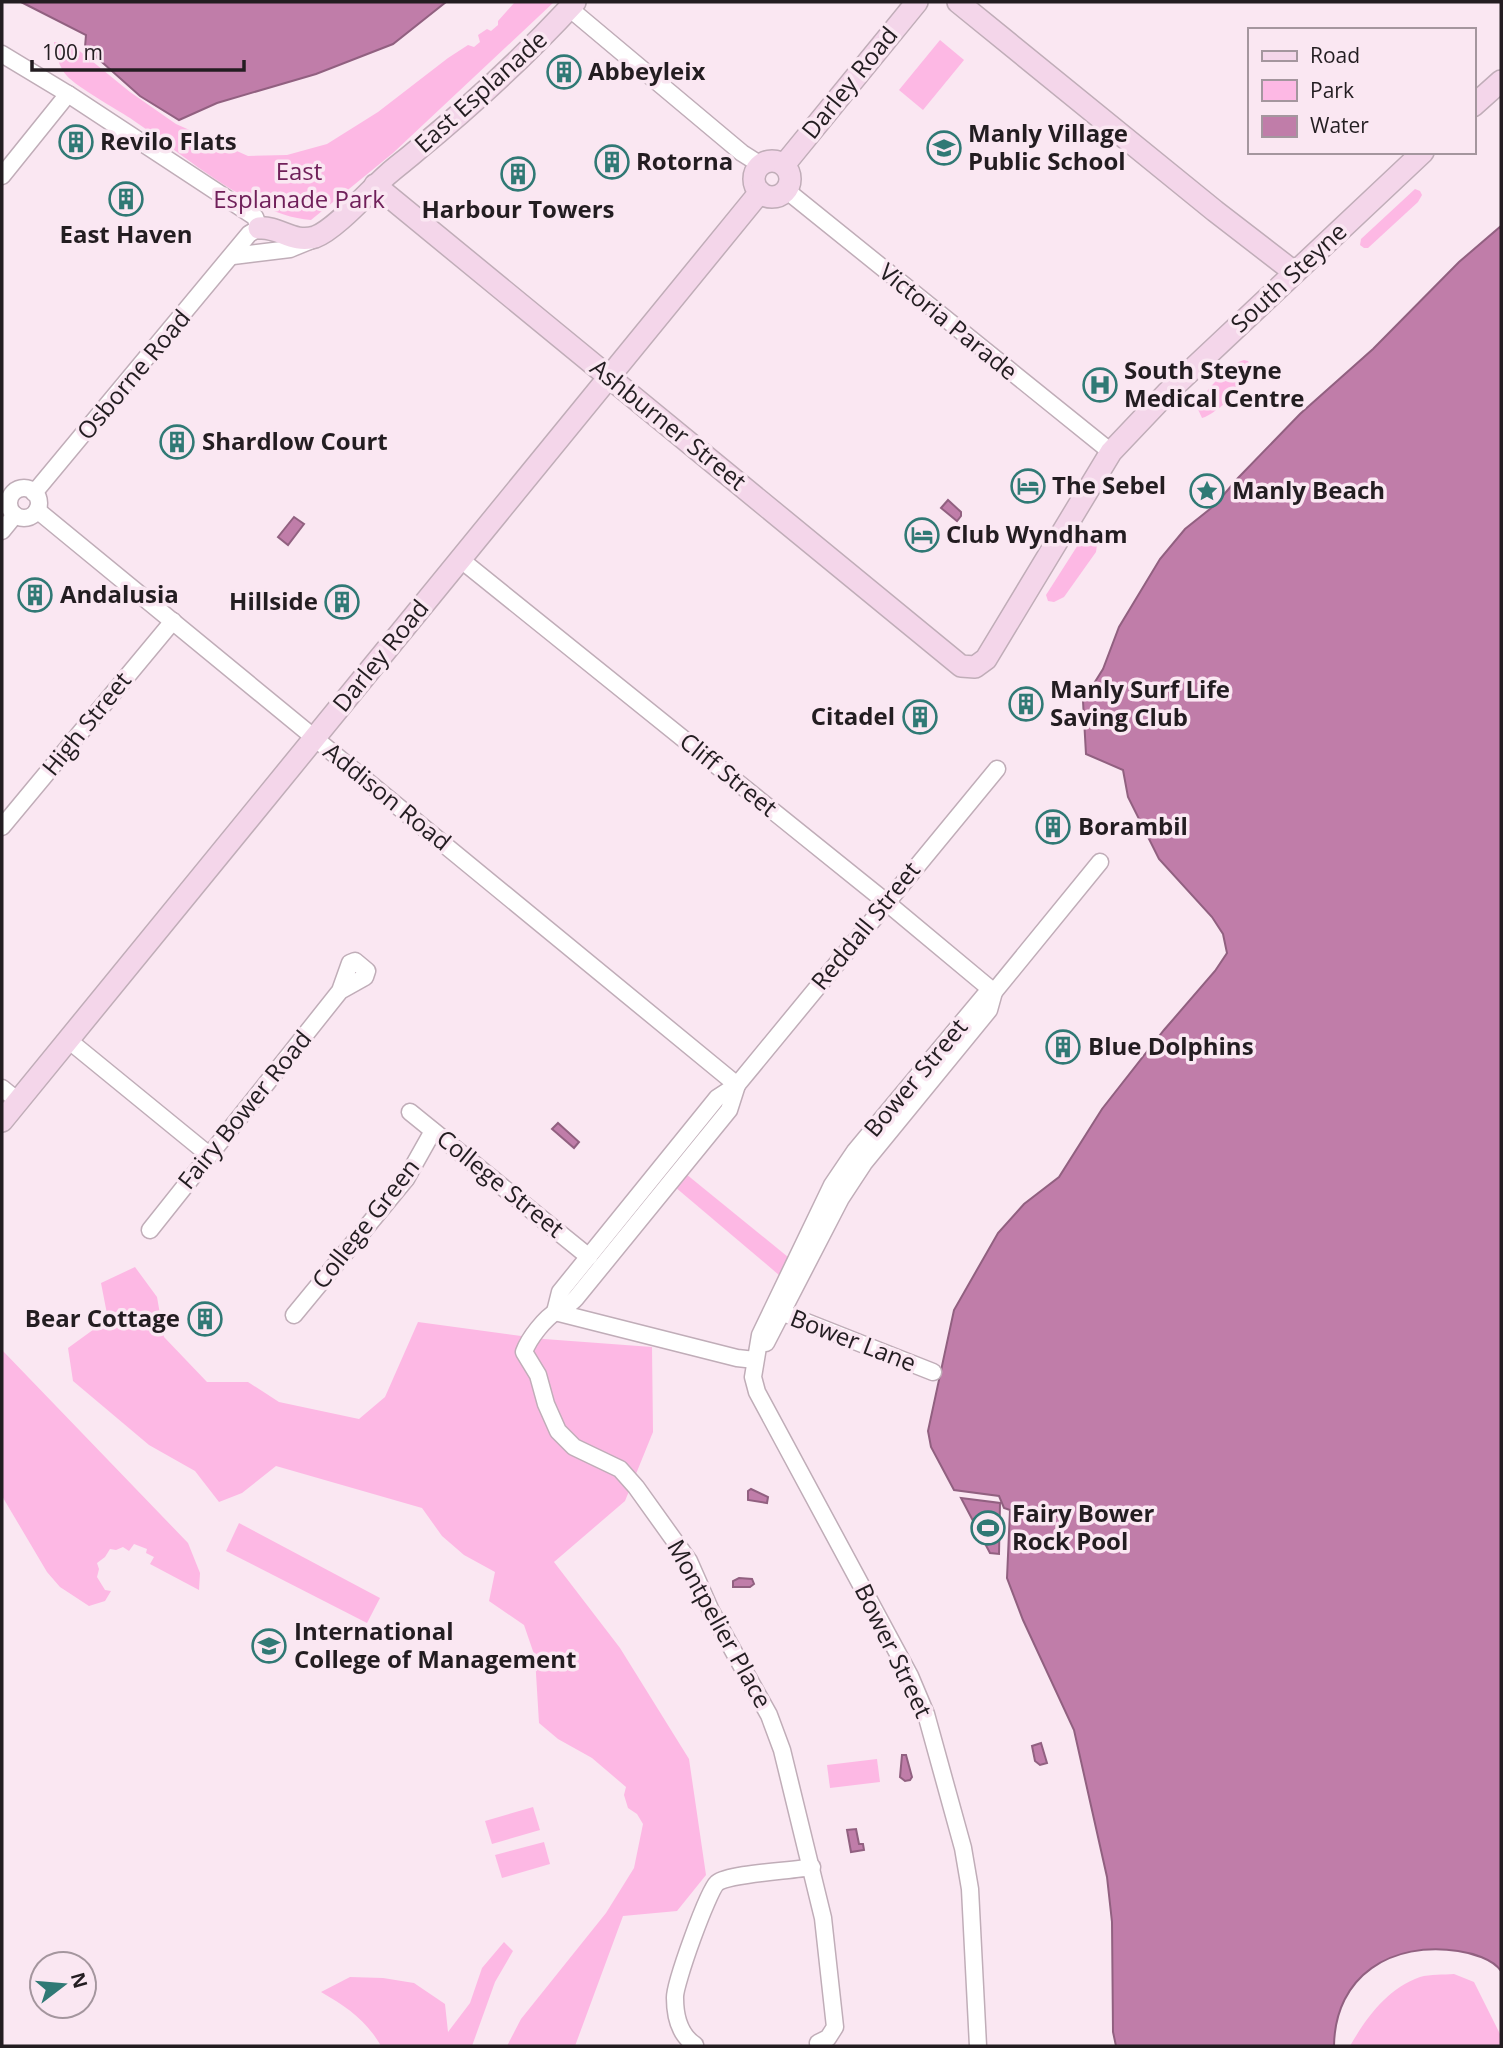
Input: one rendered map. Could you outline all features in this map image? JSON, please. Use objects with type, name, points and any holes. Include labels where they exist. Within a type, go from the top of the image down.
[{"type":"street","name":"Darley Road","points":[[784,165],[917,2]]},
{"type":"street","points":[[958,2],[1294,272]]},
{"type":"street","points":[[572,5],[742,153],[761,165]]},
{"type":"street","name":"East Esplanade","points":[[317,236],[331,227],[508,70],[572,5]]},
{"type":"street","points":[[2,54],[68,94],[255,217],[259,228],[267,227],[292,238],[317,236]]},
{"type":"street","points":[[1475,104],[1499,82]]},
{"type":"street","points":[[2,176],[68,94]]},
{"type":"street","name":"South Steyne","points":[[961,666],[975,667],[986,659],[1111,452],[1167,393],[1421,154]]},
{"type":"street","points":[[773,161],[784,165],[790,178],[786,190],[775,197],[760,192],[754,179],[761,165],[773,161]]},
{"type":"street","name":"Ashburner Street","points":[[375,186],[961,666]]},
{"type":"street","name":"Victoria Parade","points":[[786,190],[1111,452]]},
{"type":"street","name":"Darley Road","points":[[2,1121],[10,1094],[67,1039],[760,192]]},
{"type":"street","name":"Osborne Road","points":[[34,493],[249,234],[259,228]]},
{"type":"street","points":[[233,256],[304,245],[317,236]]},
{"type":"street","points":[[24,489],[34,493],[38,502],[37,510],[27,518],[15,515],[10,508],[7,490],[24,489]]},
{"type":"street","name":"Addison Road","points":[[37,510],[737,1085]]},
{"type":"street","points":[[2,531],[15,515]]},
{"type":"street","name":"Cliff Street","points":[[460,559],[994,992]]},
{"type":"street","name":"High Street","points":[[2,827],[173,621]]},
{"type":"street","name":"Reddall Street","points":[[555,1312],[559,1292],[717,1098],[737,1085],[997,769]]},
{"type":"street","name":"Bower Street","points":[[978,2046],[970,1889],[966,1861],[926,1714],[909,1676],[757,1392],[753,1377],[755,1360],[778,1311],[841,1198],[864,1163],[989,1010],[994,992],[1100,862]]},
{"type":"street","name":"Fairy Bower Road","points":[[150,1230],[340,991]]},
{"type":"street","points":[[67,1039],[209,1155]]},
{"type":"street","name":"Reddall Street","points":[[524,1352],[527,1343],[555,1312],[569,1306],[576,1298],[729,1110],[737,1085]]},
{"type":"street","name":"College Street","points":[[410,1112],[589,1257]]},
{"type":"street","name":"College Green","points":[[295,1315],[406,1179],[433,1131]]},
{"type":"street","name":"Bower Lane","points":[[778,1311],[933,1372]]},
{"type":"street","points":[[555,1312],[737,1358],[755,1360]]},
{"type":"street","name":"Montpelier Place","points":[[524,1352],[538,1375],[558,1431],[574,1447],[620,1469],[689,1561],[711,1611],[769,1715],[782,1750],[824,1918],[835,2027],[828,2038],[818,2043]]},
{"type":"street","points":[[695,2045],[684,2038],[678,2023],[674,1996],[706,1901],[716,1884],[729,1878],[812,1867]]},
{"type":"green space","name":"East Esplanade Park","points":[[515,2],[554,2],[393,153],[311,220],[288,216],[241,195],[79,86],[62,68],[54,42],[71,44],[130,92],[176,124],[248,156],[287,155],[327,144],[378,112],[448,58],[468,45],[474,47],[480,42],[478,35],[487,29],[491,31],[498,25],[498,21]]},
{"type":"green space","points":[[940,40],[964,60],[923,110],[899,90]]},
{"type":"green space","points":[[1415,189],[1422,195],[1418,202],[1368,248],[1360,245],[1361,239]]},
{"type":"green space","points":[[1244,360],[1248,361],[1252,368],[1245,382],[1223,404],[1202,418],[1196,405],[1224,373]]},
{"type":"green space","points":[[1093,536],[1097,545],[1096,552],[1064,597],[1054,602],[1048,601],[1046,595],[1083,537]]},
{"type":"green space","points":[[686,1174],[788,1257],[779,1275],[675,1187]]},
{"type":"green space","points":[[135,1267],[157,1297],[164,1337],[207,1382],[248,1382],[279,1402],[359,1419],[385,1397],[418,1322],[544,1339],[652,1347],[653,1432],[625,1501],[554,1562],[620,1648],[689,1759],[706,1875],[677,1911],[623,1916],[575,2046],[507,2046],[521,2019],[606,1913],[634,1868],[643,1824],[637,1814],[628,1808],[624,1795],[626,1787],[592,1758],[558,1739],[539,1723],[535,1657],[524,1625],[489,1601],[495,1572],[464,1555],[442,1536],[422,1508],[276,1466],[242,1493],[219,1502],[195,1471],[149,1445],[73,1381],[68,1348],[108,1319],[101,1283]]},
{"type":"green space","points":[[2,1350],[188,1543],[200,1573],[199,1590],[150,1564],[154,1557],[146,1553],[147,1549],[134,1544],[129,1551],[123,1547],[110,1549],[97,1563],[97,1577],[105,1590],[111,1591],[105,1601],[89,1606],[60,1587],[47,1572],[2,1496]]},
{"type":"green space","points":[[239,1523],[380,1598],[367,1623],[226,1551]]},
{"type":"green space","points":[[877,1759],[880,1782],[830,1788],[827,1765]]},
{"type":"green space","points":[[533,1807],[540,1830],[492,1844],[485,1821]]},
{"type":"green space","points":[[544,1842],[550,1864],[502,1878],[495,1855]]},
{"type":"green space","points":[[504,1942],[513,1951],[495,1982],[472,2046],[381,2046],[355,2015],[321,1992],[350,1977],[414,1983],[445,2004],[448,2032],[470,2003],[482,1968]]},
{"type":"green space","points":[[1454,1974],[1474,1982],[1501,2036],[1501,2046],[1350,2046],[1379,2005],[1398,1988],[1420,1977]]},
{"type":"water","points":[[21,2],[446,2],[393,44],[316,74],[217,103],[179,120],[140,96],[85,47],[86,35]]},
{"type":"water","points":[[1501,226],[1501,1971],[1488,1960],[1458,1951],[1434,1949],[1390,1958],[1372,1968],[1356,1982],[1337,2021],[1334,2046],[1116,2046],[1113,2032],[1112,1922],[1107,1877],[1074,1730],[1023,1620],[1007,1578],[1010,1510],[1004,1508],[999,1496],[954,1490],[931,1447],[928,1431],[954,1310],[998,1233],[1024,1204],[1059,1177],[1102,1109],[1227,953],[1223,934],[1212,917],[1159,859],[1128,797],[1123,770],[1086,754],[1083,701],[1103,669],[1119,627],[1160,559],[1185,529],[1215,505],[1300,414],[1373,349],[1459,262]]},
{"type":"water","points":[[948,500],[961,512],[957,521],[941,508]]},
{"type":"water","points":[[294,517],[304,524],[288,545],[278,537]]},
{"type":"water","points":[[558,1123],[579,1142],[574,1148],[552,1129]]},
{"type":"water","points":[[751,1489],[768,1497],[767,1503],[748,1500],[748,1491]]},
{"type":"water","name":"Fairy Bower Rock Pool","points":[[961,1498],[1000,1503],[999,1554],[990,1553]]},
{"type":"water","points":[[739,1578],[752,1579],[754,1584],[750,1587],[733,1587],[733,1581]]},
{"type":"water","points":[[1041,1743],[1047,1763],[1040,1765],[1035,1761],[1032,1746]]},
{"type":"water","points":[[902,1755],[906,1755],[912,1777],[910,1780],[905,1781],[900,1777]]},
{"type":"water","points":[[856,1829],[859,1844],[863,1844],[864,1850],[851,1852],[847,1830]]},
{"type":"place","name":"Abbeyleix","points":[[564,72]]},
{"type":"place","name":"Revilo Flats","points":[[76,142]]},
{"type":"place","name":"Manly Village Public School","points":[[944,148]]},
{"type":"place","name":"Rotorna","points":[[612,162]]},
{"type":"place","name":"Harbour Towers","points":[[518,174]]},
{"type":"place","name":"East Haven","points":[[126,199]]},
{"type":"place","name":"South Steyne Medical Centre","points":[[1100,385]]},
{"type":"place","name":"Shardlow Court","points":[[177,442]]},
{"type":"place","name":"The Sebel","points":[[1028,486]]},
{"type":"place","name":"Manly Beach","points":[[1207,491]]},
{"type":"place","name":"Club Wyndham","points":[[922,535]]},
{"type":"place","name":"Andalusia","points":[[35,595]]},
{"type":"place","name":"Hillside","points":[[342,602]]},
{"type":"place","name":"Manly Surf Life Saving Club","points":[[1026,704]]},
{"type":"place","name":"Citadel","points":[[920,717]]},
{"type":"place","name":"Borambil","points":[[1053,827]]},
{"type":"place","name":"Blue Dolphins","points":[[1063,1047]]},
{"type":"place","name":"Bear Cottage","points":[[205,1319]]},
{"type":"place","name":"Fairy Bower Rock Pool","points":[[988,1528]]},
{"type":"place","name":"International College of Management","points":[[269,1646]]}]
